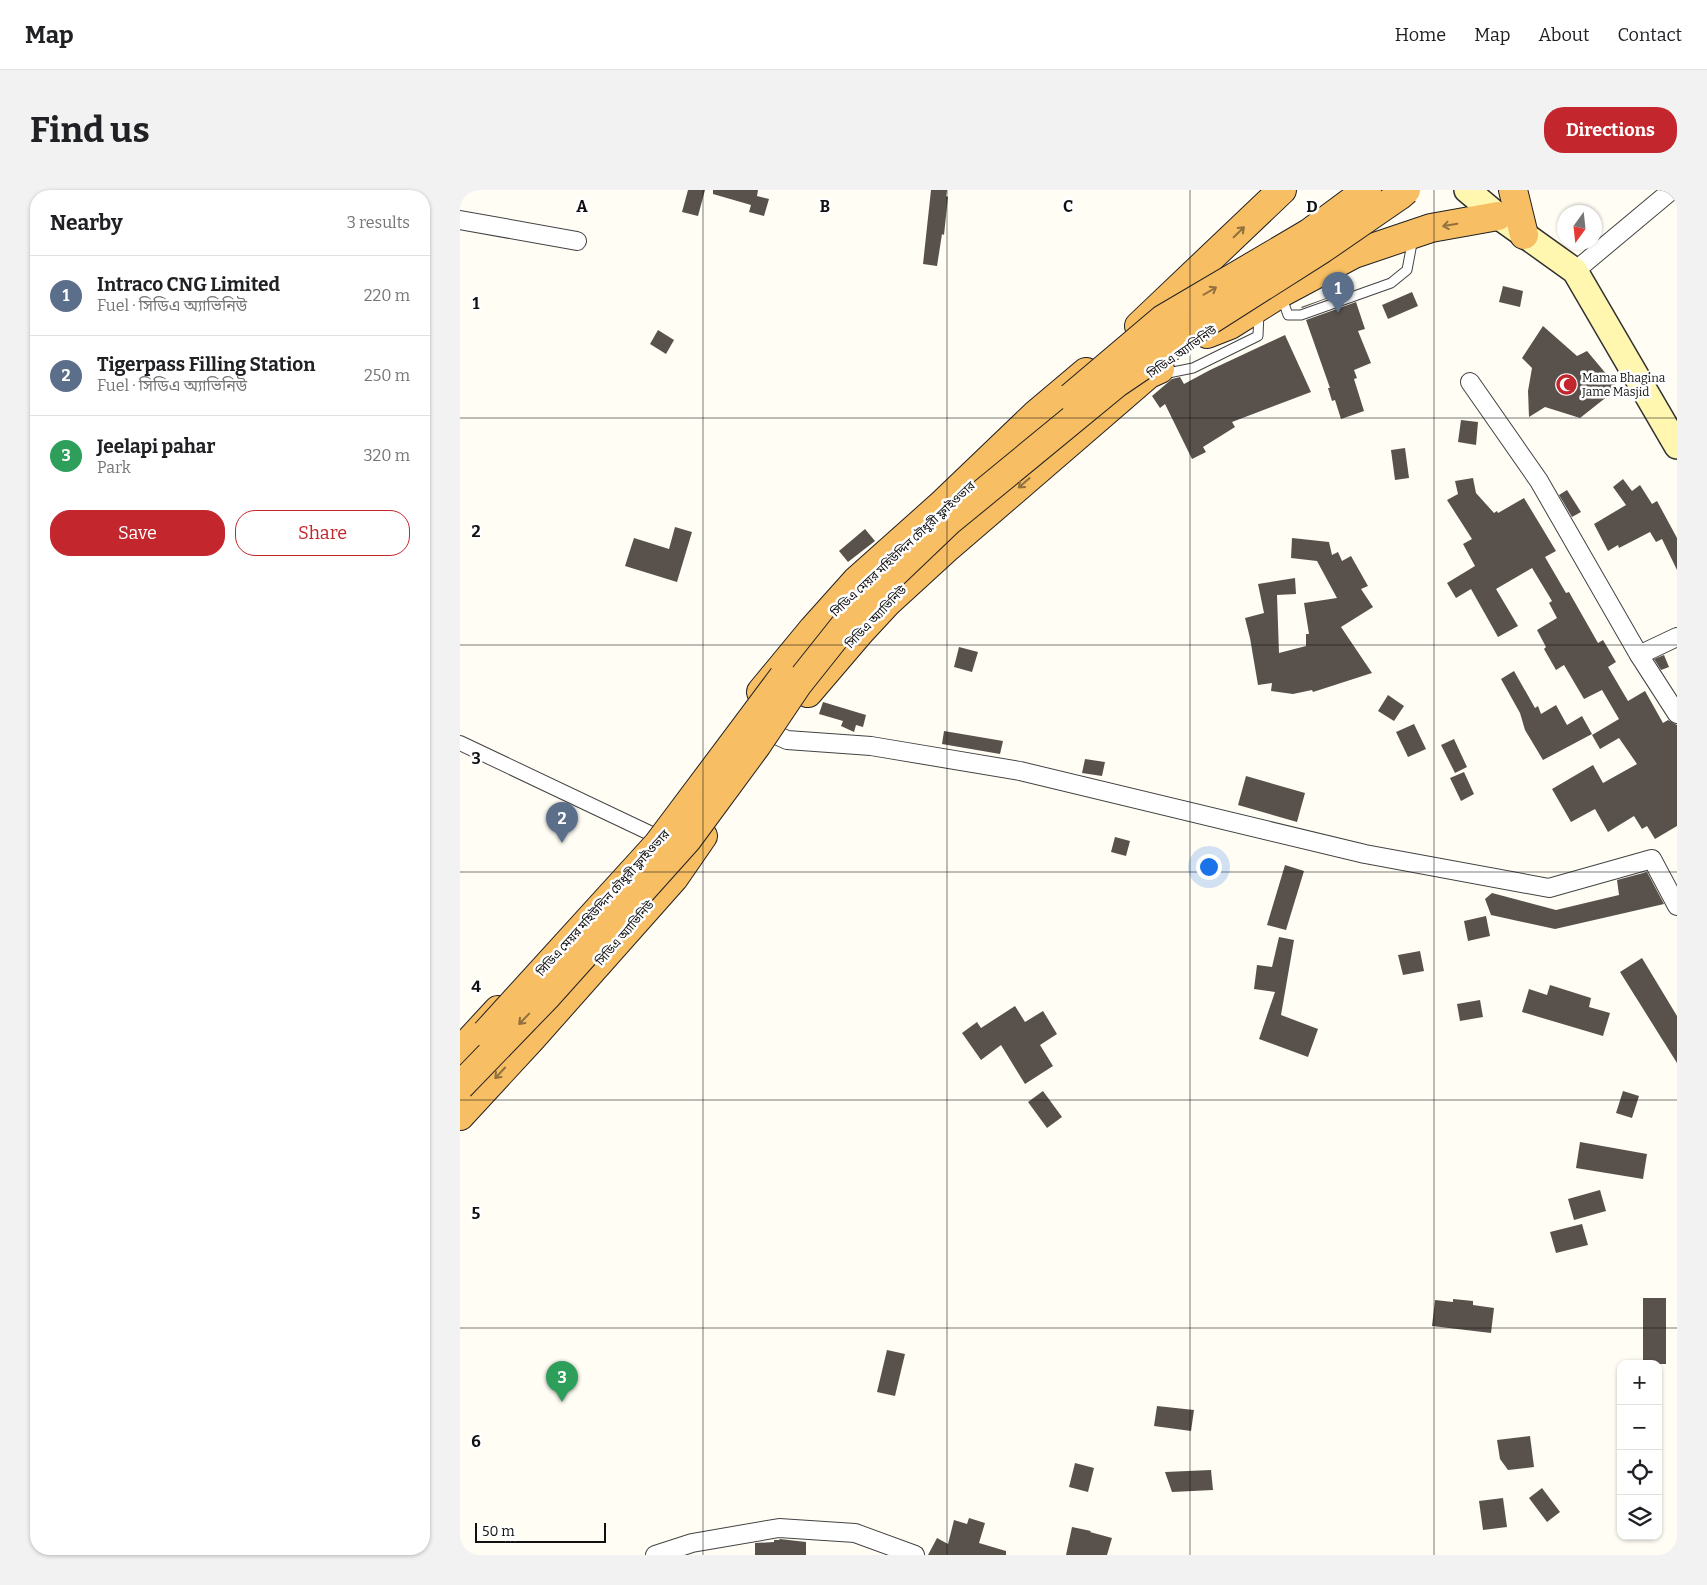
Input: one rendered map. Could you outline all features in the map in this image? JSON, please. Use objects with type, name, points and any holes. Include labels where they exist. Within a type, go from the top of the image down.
[{"type":"highway","points":[[460,1051],[656,836],[711,756],[743,715],[813,628],[856,581],[940,506],[1036,415],[1146,321],[1282,190]]},
{"type":"highway","name":"সিডিএ অ্যাভিনিউ","points":[[460,1116],[674,878],[774,734],[828,667],[887,604],[946,549],[1149,374],[1167,366],[1207,334],[1264,300],[1350,213],[1366,190]]},
{"type":"highway","name":"সিডিএ মেয়র মহিউদ্দিন চৌধুরী ফ্লাইওভার","points":[[460,1062],[658,844],[822,626],[856,590],[1010,448],[1163,319],[1309,233],[1366,190]]},
{"type":"highway","points":[[460,1086],[548,995],[687,840],[757,745],[798,684],[860,606],[942,528],[1117,383],[1204,324],[1322,249],[1406,190]]},
{"type":"highway","points":[[1264,300],[1354,254],[1509,202],[1524,235]]},
{"type":"main road","points":[[1467,190],[1509,202]]},
{"type":"main road","points":[[1524,235],[1575,271],[1677,446]]},
{"type":"street","points":[[1575,271],[1672,190]]},
{"type":"street","points":[[460,220],[577,241]]},
{"type":"street","points":[[1470,382],[1539,482],[1639,655],[1677,714]]},
{"type":"street","points":[[1639,655],[1677,637]]},
{"type":"street","points":[[774,734],[787,740],[871,746],[1020,771],[1365,854],[1549,888],[1652,859],[1677,906]]},
{"type":"street","points":[[460,743],[656,836]]},
{"type":"street","points":[[657,1555],[692,1543],[779,1528],[855,1533],[915,1555]]},
{"type":"lane","points":[[1149,374],[1162,374],[1193,368],[1258,336],[1264,300],[1288,315],[1301,315],[1391,283],[1407,270],[1414,234]]},
{"type":"building","points":[[688,190],[705,190],[698,216],[682,212]]},
{"type":"building","points":[[713,190],[758,190],[757,196],[769,199],[764,216],[749,212],[751,205],[713,194]]},
{"type":"building","points":[[931,190],[947,190],[946,196],[948,197],[944,235],[942,234],[937,266],[923,264]]},
{"type":"building","points":[[1503,286],[1523,291],[1520,307],[1499,302]]},
{"type":"building","points":[[1352,289],[1302,308],[1301,307]]},
{"type":"building","points":[[1412,292],[1418,306],[1388,319],[1382,305]]},
{"type":"building","points":[[1356,302],[1365,329],[1358,331],[1371,363],[1354,370],[1357,378],[1354,379],[1364,411],[1341,419],[1335,400],[1332,401],[1328,388],[1330,388],[1306,320]]},
{"type":"building","points":[[1543,326],[1577,356],[1587,351],[1618,388],[1580,418],[1545,407],[1529,417],[1528,391],[1532,368],[1522,358]]},
{"type":"building","points":[[658,330],[674,340],[666,354],[650,344]]},
{"type":"building","points":[[1285,335],[1311,392],[1232,422],[1235,427],[1203,447],[1206,452],[1192,459],[1165,404],[1160,408],[1152,396],[1172,379],[1180,377],[1184,384]]},
{"type":"building","points":[[1461,420],[1478,422],[1476,445],[1458,442]]},
{"type":"building","points":[[1405,448],[1409,478],[1395,480],[1391,450]]},
{"type":"building","points":[[1473,478],[1476,493],[1494,513],[1497,511],[1498,513],[1524,498],[1556,551],[1545,557],[1566,593],[1569,592],[1598,643],[1603,640],[1616,662],[1608,667],[1628,701],[1645,691],[1663,723],[1668,720],[1677,725],[1677,826],[1655,839],[1647,826],[1642,829],[1634,816],[1608,832],[1595,809],[1571,822],[1552,789],[1593,765],[1603,783],[1637,764],[1619,738],[1600,749],[1592,735],[1619,719],[1602,690],[1584,699],[1564,665],[1556,670],[1544,649],[1546,647],[1537,630],[1557,618],[1549,603],[1552,601],[1532,568],[1496,589],[1518,626],[1498,637],[1471,589],[1456,598],[1447,583],[1475,566],[1463,544],[1472,539],[1447,500],[1458,494],[1455,481]]},
{"type":"building","points":[[1623,479],[1632,491],[1640,485],[1652,504],[1657,501],[1677,538],[1677,570],[1662,539],[1656,542],[1650,532],[1619,548],[1618,545],[1608,551],[1594,524],[1626,505],[1613,487]]},
{"type":"building","points":[[1567,490],[1581,512],[1572,517],[1559,495]]},
{"type":"building","points":[[675,527],[692,532],[677,582],[625,566],[634,538],[669,549]]},
{"type":"building","points":[[865,529],[875,541],[848,562],[839,551]]},
{"type":"building","points":[[1292,538],[1329,542],[1332,555],[1338,552],[1342,561],[1351,556],[1368,586],[1361,589],[1373,607],[1341,627],[1372,673],[1313,692],[1312,690],[1293,694],[1271,691],[1272,683],[1258,685],[1245,618],[1264,613],[1258,584],[1295,578],[1296,594],[1277,595],[1279,653],[1306,646],[1306,634],[1309,634],[1304,603],[1337,598],[1317,561],[1291,558]]},
{"type":"building","points":[[959,647],[978,652],[972,672],[954,667]]},
{"type":"building","points":[[1664,655],[1669,667],[1661,670],[1654,659]]},
{"type":"building","points":[[1514,671],[1535,708],[1538,706],[1541,714],[1556,705],[1567,725],[1582,716],[1592,734],[1543,760],[1525,730],[1520,713],[1501,679]]},
{"type":"building","points":[[1388,695],[1404,706],[1394,721],[1378,711]]},
{"type":"building","points":[[823,702],[866,715],[863,727],[856,725],[854,732],[841,726],[843,721],[819,714]]},
{"type":"building","points":[[1414,724],[1426,749],[1408,757],[1396,732]]},
{"type":"building","points":[[944,731],[1003,741],[1000,754],[942,744]]},
{"type":"building","points":[[1454,739],[1467,767],[1455,773],[1441,745]]},
{"type":"building","points":[[1085,759],[1105,762],[1102,776],[1082,773]]},
{"type":"building","points":[[1464,772],[1474,794],[1461,801],[1450,778]]},
{"type":"building","points":[[1246,776],[1305,793],[1297,822],[1238,805]]},
{"type":"building","points":[[1115,837],[1130,841],[1126,856],[1111,852]]},
{"type":"building","points":[[1285,865],[1304,871],[1286,930],[1267,925]]},
{"type":"building","points":[[1647,872],[1664,904],[1555,929],[1491,915],[1485,899],[1492,893],[1556,910],[1619,895],[1617,880]]},
{"type":"building","points":[[1486,916],[1490,936],[1468,941],[1464,921]]},
{"type":"building","points":[[1279,937],[1294,940],[1281,1015],[1318,1029],[1308,1057],[1259,1039],[1275,992],[1254,989],[1257,965],[1272,967]]},
{"type":"building","points":[[1420,951],[1424,971],[1403,975],[1398,955]]},
{"type":"building","points":[[1642,958],[1677,1016],[1677,1063],[1620,972]]},
{"type":"building","points":[[1550,985],[1591,998],[1589,1007],[1610,1013],[1603,1036],[1522,1012],[1529,989],[1547,995]]},
{"type":"building","points":[[1480,1000],[1483,1017],[1460,1021],[1457,1004]]},
{"type":"building","points":[[1015,1006],[1025,1022],[1043,1011],[1057,1034],[1040,1045],[1053,1066],[1025,1084],[1001,1045],[981,1060],[962,1033],[977,1022],[981,1028]]},
{"type":"building","points":[[1043,1091],[1062,1117],[1047,1128],[1028,1102]]},
{"type":"building","points":[[1623,1091],[1639,1096],[1632,1118],[1616,1113]]},
{"type":"building","points":[[1580,1142],[1647,1154],[1643,1179],[1576,1168]]},
{"type":"building","points":[[1600,1190],[1606,1211],[1574,1220],[1568,1199]]},
{"type":"building","points":[[1582,1224],[1588,1245],[1556,1253],[1550,1232]]},
{"type":"building","points":[[1643,1298],[1666,1298],[1666,1364],[1662,1364],[1662,1360],[1643,1360]]},
{"type":"building","points":[[1453,1299],[1473,1301],[1473,1305],[1494,1308],[1491,1333],[1432,1326],[1435,1300],[1453,1302]]},
{"type":"building","points":[[887,1350],[905,1354],[895,1396],[877,1392]]},
{"type":"building","points":[[1157,1406],[1194,1410],[1191,1431],[1154,1426]]},
{"type":"building","points":[[1530,1436],[1534,1467],[1508,1470],[1500,1459],[1497,1440]]},
{"type":"building","points":[[1075,1463],[1094,1468],[1088,1492],[1069,1487]]},
{"type":"building","points":[[1211,1470],[1213,1490],[1172,1492],[1165,1472]]},
{"type":"building","points":[[1542,1488],[1560,1512],[1547,1522],[1529,1498]]},
{"type":"building","points":[[1503,1498],[1507,1527],[1483,1530],[1479,1501]]},
{"type":"building","points":[[969,1518],[985,1523],[979,1543],[1006,1551],[1006,1555],[928,1555],[937,1538],[948,1544],[954,1520],[967,1524]]},
{"type":"building","points":[[1072,1527],[1112,1538],[1107,1555],[1066,1555]]},
{"type":"building","points":[[774,1540],[806,1542],[806,1555],[755,1555],[755,1543],[774,1542]]},
{"type":"place","name":"Intraco CNG Limited","points":[[1338,313]]},
{"type":"place","name":"Mama Bhagina Jame Masjid","points":[[1566,385]]},
{"type":"place","name":"Tigerpass Filling Station","points":[[562,843]]},
{"type":"place","name":"Jeelapi pahar","points":[[562,1402]]}]
